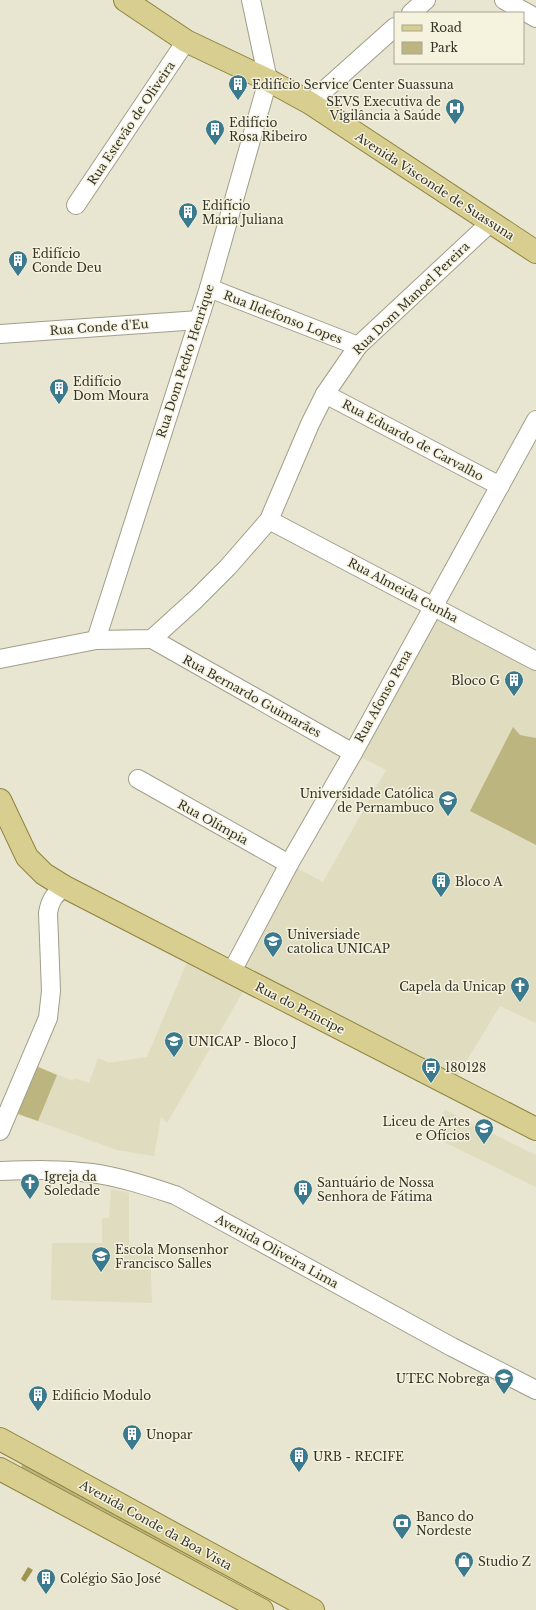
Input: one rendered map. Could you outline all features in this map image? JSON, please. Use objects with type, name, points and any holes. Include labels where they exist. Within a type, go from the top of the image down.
[{"type":"main road","name":"Avenida Visconde de Suassuna","points":[[125,0],[186,41],[268,80],[310,103],[536,252]]},
{"type":"main road","name":"Rua do Príncipe","points":[[0,800],[27,857],[39,870],[65,887],[536,1129]]},
{"type":"main road","name":"Avenida Conde da Boa Vista","points":[[0,1439],[313,1610]]},
{"type":"main road","name":"Avenida Conde da Boa Vista","points":[[4,1474],[262,1610]]},
{"type":"street","points":[[251,0],[268,80]]},
{"type":"street","points":[[412,12],[426,0]]},
{"type":"street","points":[[504,0],[536,18]]},
{"type":"street","points":[[310,103],[394,28]]},
{"type":"street","name":"Rua Estevão de Oliveira","points":[[76,205],[186,41]]},
{"type":"street","name":"Rua Dom Pedro Henrique","points":[[96,640],[209,288],[268,80]]},
{"type":"street","name":"Rua Dom Manoel Pereira","points":[[152,639],[196,599],[228,567],[269,520],[310,424],[325,394],[358,346],[490,223]]},
{"type":"street","name":"Rua Ildefonso Lopes","points":[[209,288],[358,346]]},
{"type":"street","name":"Rua Conde d'Eu","points":[[0,334],[199,320]]},
{"type":"street","name":"Rua Eduardo de Carvalho","points":[[325,394],[500,486]]},
{"type":"street","name":"Rua Afonso Pena","points":[[231,973],[289,864],[536,420]]},
{"type":"street","name":"Rua Almeida Cunha","points":[[269,520],[536,661]]},
{"type":"street","points":[[0,659],[96,640],[152,639]]},
{"type":"street","name":"Rua Bernardo Guimarães","points":[[152,639],[352,752]]},
{"type":"street","name":"Rua Olímpia","points":[[138,780],[289,864]]},
{"type":"street","points":[[0,1131],[48,1018],[51,991],[48,913],[54,896],[65,887]]},
{"type":"street","name":"Avenida Oliveira Lima","points":[[0,1171],[58,1170],[92,1173],[128,1180],[175,1195],[452,1347],[536,1390]]},
{"type":"shaded area","name":"Universidade Católica de Pernambuco","points":[[433,606],[536,660],[536,1023],[500,1006],[451,1086],[231,973],[289,864],[323,882],[386,770],[353,753]]},
{"type":"shaded area","name":"UNICAP - Bloco J","points":[[188,960],[245,988],[167,1123],[161,1117],[154,1156],[117,1150],[15,1113],[36,1066],[73,1081],[74,1078],[89,1083],[98,1058],[109,1063],[147,1057]]},
{"type":"shaded area","name":"Liceu de Artes e Ofícios","points":[[445,1110],[536,1155],[536,1187],[432,1136]]},
{"type":"shaded area","name":"Escola Monsenhor Francisco Salles","points":[[111,1189],[129,1193],[129,1245],[150,1246],[152,1303],[51,1300],[52,1243],[102,1243],[102,1218],[109,1218]]},
{"type":"shaded area","points":[[28,1567],[33,1570],[25,1582],[21,1579]]},
{"type":"green space","points":[[513,727],[520,735],[536,738],[536,845],[470,811]]},
{"type":"green space","points":[[36,1066],[57,1075],[38,1121],[15,1113]]},
{"type":"green space","points":[[23,1464],[254,1589],[251,1590],[21,1467]]},
{"type":"place","name":"Edifício Service Center Suassuna","points":[[238,101]]},
{"type":"place","name":"SEVS Executiva de Vigilância à Saúde","points":[[455,125]]},
{"type":"place","name":"Edifício Rosa Ribeiro","points":[[215,146]]},
{"type":"place","name":"Edifício Maria Juliana","points":[[188,229]]},
{"type":"place","name":"Edifício Conde Deu","points":[[18,277]]},
{"type":"place","name":"Edifício Dom Moura","points":[[59,405]]},
{"type":"place","name":"Bloco G","points":[[514,697]]},
{"type":"place","name":"Universidade Católica de Pernambuco","points":[[448,817]]},
{"type":"place","name":"Bloco A","points":[[441,898]]},
{"type":"place","name":"Universiade catolica UNICAP","points":[[273,958]]},
{"type":"place","name":"Capela da Unicap","points":[[520,1003]]},
{"type":"place","name":"UNICAP - Bloco J","points":[[174,1058]]},
{"type":"place","name":"180128","points":[[431,1084]]},
{"type":"place","name":"Liceu de Artes e Ofícios","points":[[484,1145]]},
{"type":"place","name":"Igreja da Soledade","points":[[30,1200]]},
{"type":"place","name":"Santuário de Nossa Senhora de Fátima","points":[[303,1206]]},
{"type":"place","name":"Escola Monsenhor Francisco Salles","points":[[101,1273]]},
{"type":"place","name":"UTEC Nobrega","points":[[504,1395]]},
{"type":"place","name":"Edificio Modulo","points":[[38,1412]]},
{"type":"place","name":"Unopar","points":[[132,1451]]},
{"type":"place","name":"URB - RECIFE","points":[[299,1473]]},
{"type":"place","name":"Banco do Nordeste","points":[[402,1540]]},
{"type":"place","name":"Studio Z","points":[[464,1578]]},
{"type":"place","name":"Colégio São José","points":[[46,1595]]}]
